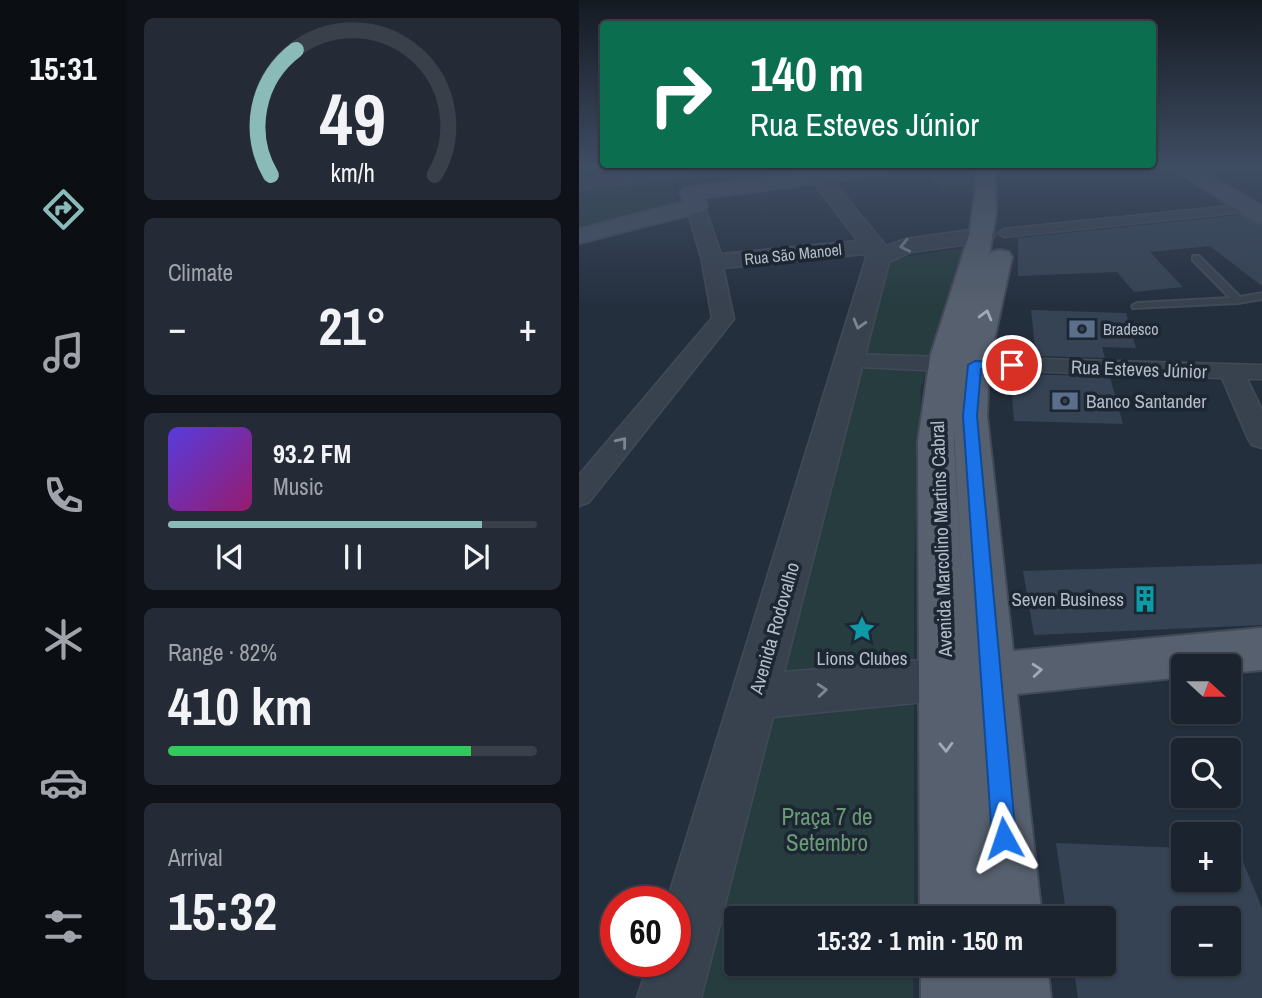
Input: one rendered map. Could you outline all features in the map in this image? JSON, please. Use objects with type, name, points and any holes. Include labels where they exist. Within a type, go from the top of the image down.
[{"type":"main road","points":[[579,236],[651,214]]},
{"type":"main road","name":"Avenida Marcolino Martins Cabral","points":[[952,906],[968,677],[972,458],[970,416],[959,364],[997,272],[990,214]]},
{"type":"main road","name":"Avenida Marcolino Martins Cabral","points":[[994,234],[999,214]]},
{"type":"main road","points":[[968,677],[1262,649]]},
{"type":"main road","name":"Avenida Marcolino Martins Cabral","points":[[968,677],[1009,906]]},
{"type":"main road","points":[[953,976],[954,998]]},
{"type":"main road","points":[[1016,976],[1018,998]]},
{"type":"street","points":[[579,495],[723,319],[713,262],[698,214]]},
{"type":"street","points":[[847,214],[876,252]]},
{"type":"street","name":"Rua São Manoel","points":[[713,262],[876,252],[994,234],[1237,214]]},
{"type":"street","name":"Avenida Rodovalho","points":[[669,998],[848,361],[876,252]]},
{"type":"street","name":"Rua Esteves Júnior","points":[[848,361],[1262,372]]},
{"type":"street","points":[[1231,371],[1262,439]]},
{"type":"street","points":[[754,697],[968,677]]},
{"type":"lane","points":[[1196,258],[1238,300]]},
{"type":"lane","points":[[1137,306],[1262,296]]},
{"type":"green space","points":[[579,214],[647,214],[579,231]]},
{"type":"green space","name":"Praça 7 de Setembro","points":[[968,248],[921,387],[914,570],[914,906],[724,906],[724,976],[913,976],[913,998],[693,998],[887,259]]},
{"type":"building","points":[[1240,215],[1262,225],[1262,286],[1210,246],[1150,252],[1183,287],[1134,292],[1117,272],[1018,276],[1018,238]]},
{"type":"building","name":"Bradesco","points":[[1031,310],[1126,313],[1136,348],[1102,347],[1105,358],[1036,356]]},
{"type":"building","name":"Banco Santander","points":[[1026,374],[1110,377],[1123,424],[1014,421],[1011,381]]},
{"type":"building","name":"Seven Business","points":[[1262,564],[1262,625],[1034,635],[1023,571]]},
{"type":"building","points":[[1056,843],[1171,848],[1171,892],[1241,892],[1241,857],[1262,908],[1262,998],[1078,998],[1075,976],[1116,976],[1116,906],[1065,906]]},
{"type":"place","name":"Bradesco","points":[[1082,329]]},
{"type":"place","name":"Banco Santander","points":[[1065,401]]},
{"type":"place","name":"Seven Business","points":[[1145,599]]},
{"type":"place","name":"Lions Clubes","points":[[862,629]]},
{"type":"route","points":[[1004,838],[970,416],[975,365],[1012,365]]}]
